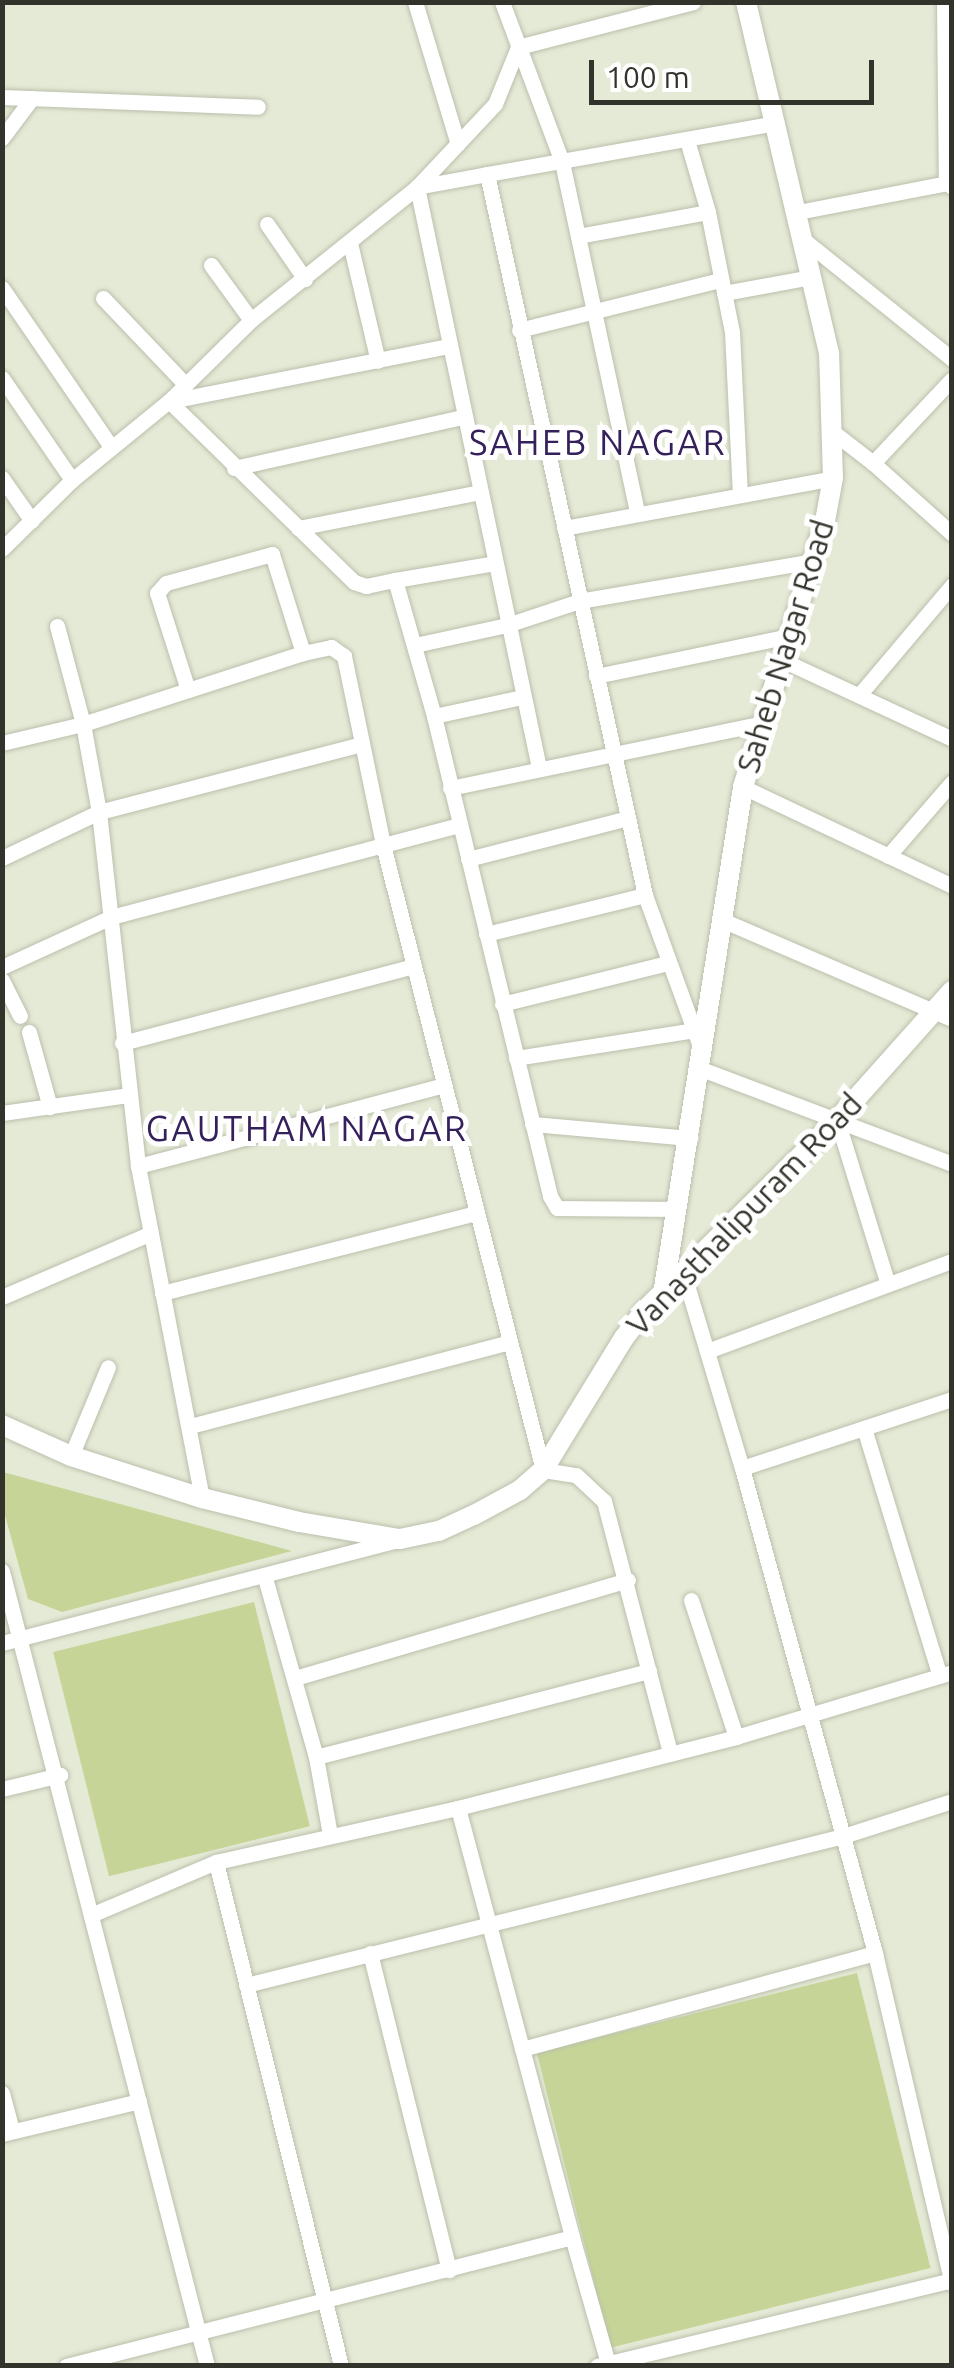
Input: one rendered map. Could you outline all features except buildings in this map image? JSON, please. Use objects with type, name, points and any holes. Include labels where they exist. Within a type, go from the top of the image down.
[{"type":"street","points":[[415,2],[458,144]]},
{"type":"street","points":[[502,2],[562,162],[638,512]]},
{"type":"street","points":[[518,46],[694,2]]},
{"type":"street","name":"Saheb Nagar Road","points":[[663,1294],[742,787],[834,478],[832,370],[746,2]]},
{"type":"street","points":[[798,212],[950,183],[944,2]]},
{"type":"street","points":[[2,549],[110,445],[169,401],[251,320],[417,186],[495,104],[518,46]]},
{"type":"street","points":[[2,96],[258,106]]},
{"type":"street","points":[[2,138],[32,98]]},
{"type":"street","points":[[417,186],[777,123]]},
{"type":"street","points":[[686,140],[708,212],[732,332],[740,493]]},
{"type":"street","points":[[487,174],[645,895],[702,1061],[836,1120],[952,1164]]},
{"type":"street","points":[[417,186],[539,768]]},
{"type":"street","points":[[578,236],[708,212]]},
{"type":"street","points":[[267,224],[306,279]]},
{"type":"street","points":[[804,240],[952,359]]},
{"type":"street","points":[[350,243],[378,361]]},
{"type":"street","points":[[211,265],[251,320]]},
{"type":"street","points":[[519,330],[594,310],[722,286],[811,277]]},
{"type":"street","points":[[2,288],[110,445]]},
{"type":"street","points":[[103,298],[185,384]]},
{"type":"street","points":[[169,401],[448,346]]},
{"type":"street","points":[[2,378],[72,480]]},
{"type":"street","points":[[873,463],[952,379]]},
{"type":"street","points":[[169,401],[354,582],[366,586],[495,563]]},
{"type":"street","points":[[234,468],[463,416]]},
{"type":"street","points":[[833,432],[952,534]]},
{"type":"street","points":[[2,478],[32,521]]},
{"type":"street","points":[[564,528],[834,478]]},
{"type":"street","points":[[298,528],[479,492]]},
{"type":"street","points":[[188,690],[157,594],[166,584],[272,554],[303,653]]},
{"type":"street","points":[[414,644],[507,625],[579,602],[812,561]]},
{"type":"street","points":[[395,580],[434,716],[502,1004],[557,1208],[678,1209]]},
{"type":"street","points":[[860,694],[952,585]]},
{"type":"street","points":[[57,626],[83,724],[98,812],[138,1166],[202,1498]]},
{"type":"street","points":[[596,676],[790,636]]},
{"type":"street","points":[[2,743],[83,724],[303,653],[331,648],[344,656],[383,845],[507,1343],[543,1470],[576,1474],[597,1490],[628,1580],[670,1753]]},
{"type":"street","points":[[780,659],[952,739]]},
{"type":"street","points":[[434,716],[522,697]]},
{"type":"street","points":[[450,788],[759,724]]},
{"type":"street","points":[[2,858],[98,812],[360,744]]},
{"type":"street","points":[[888,856],[952,782]]},
{"type":"street","points":[[742,787],[952,886]]},
{"type":"street","points":[[468,859],[628,818]]},
{"type":"street","points":[[3,966],[112,917],[460,824]]},
{"type":"street","points":[[486,934],[645,895]]},
{"type":"street","points":[[722,920],[943,1015]]},
{"type":"street","points":[[502,1004],[668,963]]},
{"type":"street","points":[[122,1044],[414,966]]},
{"type":"street","points":[[2,980],[20,1016]]},
{"type":"street","name":"Vanasthalipuram Road","points":[[2,1425],[71,1456],[202,1498],[299,1522],[400,1539],[438,1531],[474,1515],[520,1490],[543,1470],[624,1338],[663,1294],[943,1015],[952,991]]},
{"type":"street","points":[[516,1058],[694,1030]]},
{"type":"street","points":[[29,1032],[50,1107]]},
{"type":"street","points":[[138,1166],[444,1086]]},
{"type":"street","points":[[2,1113],[128,1095]]},
{"type":"street","points":[[836,1120],[886,1282]]},
{"type":"street","points":[[532,1124],[690,1138]]},
{"type":"street","points":[[162,1293],[475,1212]]},
{"type":"street","points":[[2,1297],[151,1233]]},
{"type":"street","points":[[707,1351],[886,1282],[952,1261]]},
{"type":"street","points":[[458,1808],[602,2364],[951,2281],[843,1836],[742,1468],[684,1276]]},
{"type":"street","points":[[190,1426],[507,1343]]},
{"type":"street","points":[[71,1456],[108,1366]]},
{"type":"street","points":[[742,1468],[952,1398]]},
{"type":"street","points":[[91,1915],[216,1862],[458,1808],[736,1737],[946,1674],[864,1428]]},
{"type":"street","points":[[2,1643],[265,1578],[400,1539]]},
{"type":"street","points":[[2,1571],[58,1775],[207,2366]]},
{"type":"street","points":[[265,1578],[316,1756],[330,1835]]},
{"type":"street","points":[[295,1678],[628,1580]]},
{"type":"street","points":[[691,1600],[736,1737]]},
{"type":"street","points":[[316,1756],[649,1671]]},
{"type":"street","points":[[2,1789],[58,1775]]},
{"type":"street","points":[[246,1985],[843,1836],[952,1801]]},
{"type":"street","points":[[216,1862],[342,2366]]},
{"type":"street","points":[[370,1953],[449,2270]]},
{"type":"street","points":[[522,2050],[874,1953]]},
{"type":"street","points":[[2,2093],[7,2133],[139,2101]]},
{"type":"street","points":[[66,2366],[572,2237]]},
{"type":"green space","points":[[3,1472],[292,1551],[62,1612],[28,1599],[3,1508]]},
{"type":"green space","points":[[254,1602],[310,1826],[109,1876],[53,1652]]},
{"type":"green space","points":[[857,1973],[931,2268],[610,2348],[537,2053]]},
{"type":"district","name":"SAHEB NAGAR","points":[[598,442]]},
{"type":"district","name":"GAUTHAM NAGAR","points":[[307,1128]]}]
